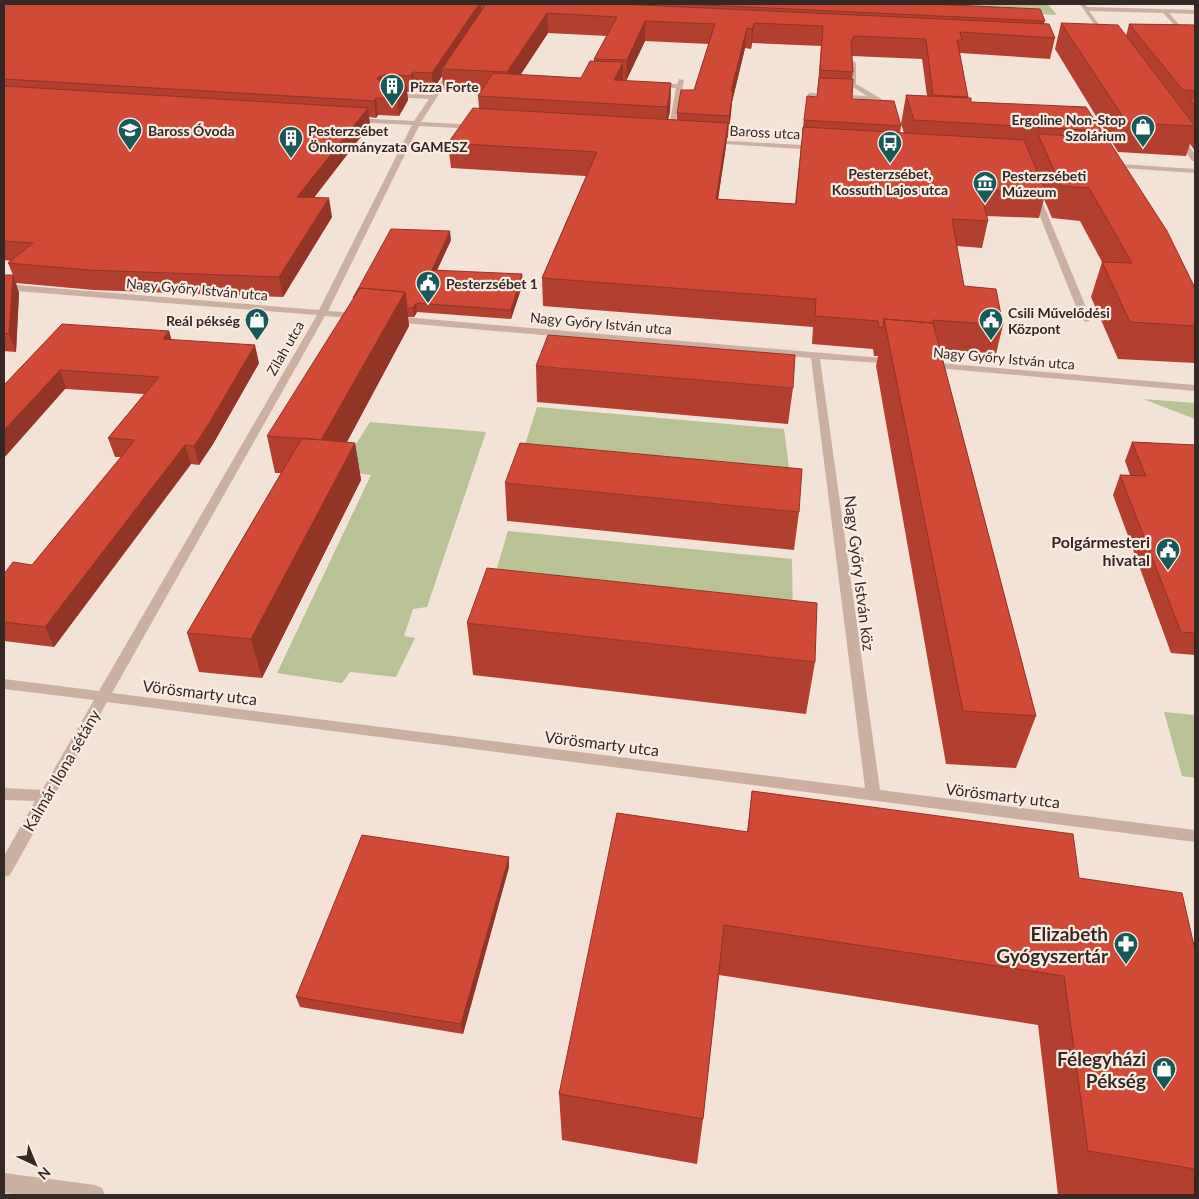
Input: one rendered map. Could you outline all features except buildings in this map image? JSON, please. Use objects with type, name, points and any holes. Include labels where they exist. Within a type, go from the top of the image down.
[{"type":"street","points":[[1083,6],[1195,12]]},
{"type":"street","points":[[1083,6],[1110,43],[1102,43]]},
{"type":"street","points":[[1164,11],[1195,45]]},
{"type":"street","points":[[853,63],[853,85],[878,99],[892,110],[896,119]]},
{"type":"street","name":"Zilah utca","points":[[103,697],[322,314],[416,124],[454,66]]},
{"type":"street","points":[[650,86],[680,83],[670,139]]},
{"type":"street","points":[[384,95],[434,97]]},
{"type":"street","points":[[810,95],[878,99]]},
{"type":"street","points":[[342,120],[481,128]]},
{"type":"street","points":[[1174,131],[1195,159]]},
{"type":"street","points":[[660,139],[680,140]]},
{"type":"street","name":"Baross utca","points":[[699,141],[826,148]]},
{"type":"street","points":[[1097,164],[1195,171]]},
{"type":"street","points":[[1032,187],[1086,319]]},
{"type":"street","name":"Nagy Győry István utca","points":[[4,287],[900,363]]},
{"type":"street","name":"Nagy Győry István köz","points":[[815,355],[873,796]]},
{"type":"street","name":"Nagy Győry István utca","points":[[919,365],[1195,388]]},
{"type":"street","name":"Vörösmarty utca","points":[[4,684],[1195,836]]},
{"type":"street","name":"Kalmár Ilona sétány","points":[[4,870],[103,697]]},
{"type":"street","points":[[4,794],[47,796]]},
{"type":"street","points":[[4,1184],[94,1195]]},
{"type":"green space","points":[[877,4],[1048,4],[1057,15]]},
{"type":"green space","points":[[1143,399],[1195,403],[1195,419]]},
{"type":"green space","points":[[537,407],[784,429],[791,483],[522,454]]},
{"type":"green space","points":[[370,422],[486,432],[427,607],[413,609],[404,636],[415,638],[396,677],[350,672],[342,683],[277,673],[371,475],[339,471]]},
{"type":"green space","points":[[508,531],[792,559],[793,627],[491,588]]},
{"type":"green space","points":[[1164,712],[1195,715],[1195,778],[1182,776]]},
{"type":"place","name":"Pizza Forte","points":[[392,107]]},
{"type":"place","name":"Ergoline Non-Stop Szolárium","points":[[1143,148]]},
{"type":"place","name":"Baross Óvoda","points":[[130,151]]},
{"type":"place","name":"Pesterzsébet Önkormányzata GAMESZ","points":[[291,159]]},
{"type":"place","name":"Pesterzsébet, Kossuth Lajos utca","points":[[890,164]]},
{"type":"place","name":"Pesterzsébeti Múzeum","points":[[985,204]]},
{"type":"place","name":"Pesterzsébet 1","points":[[428,304]]},
{"type":"place","name":"Reál pékség","points":[[257,341]]},
{"type":"place","name":"Csili Művelődési Központ","points":[[991,341]]},
{"type":"place","name":"Polgármesteri hivatal","points":[[1168,571]]},
{"type":"place","name":"Elizabeth Gyógyszertár","points":[[1126,965]]},
{"type":"place","name":"Félegyházi Pékség","points":[[1164,1090]]}]
